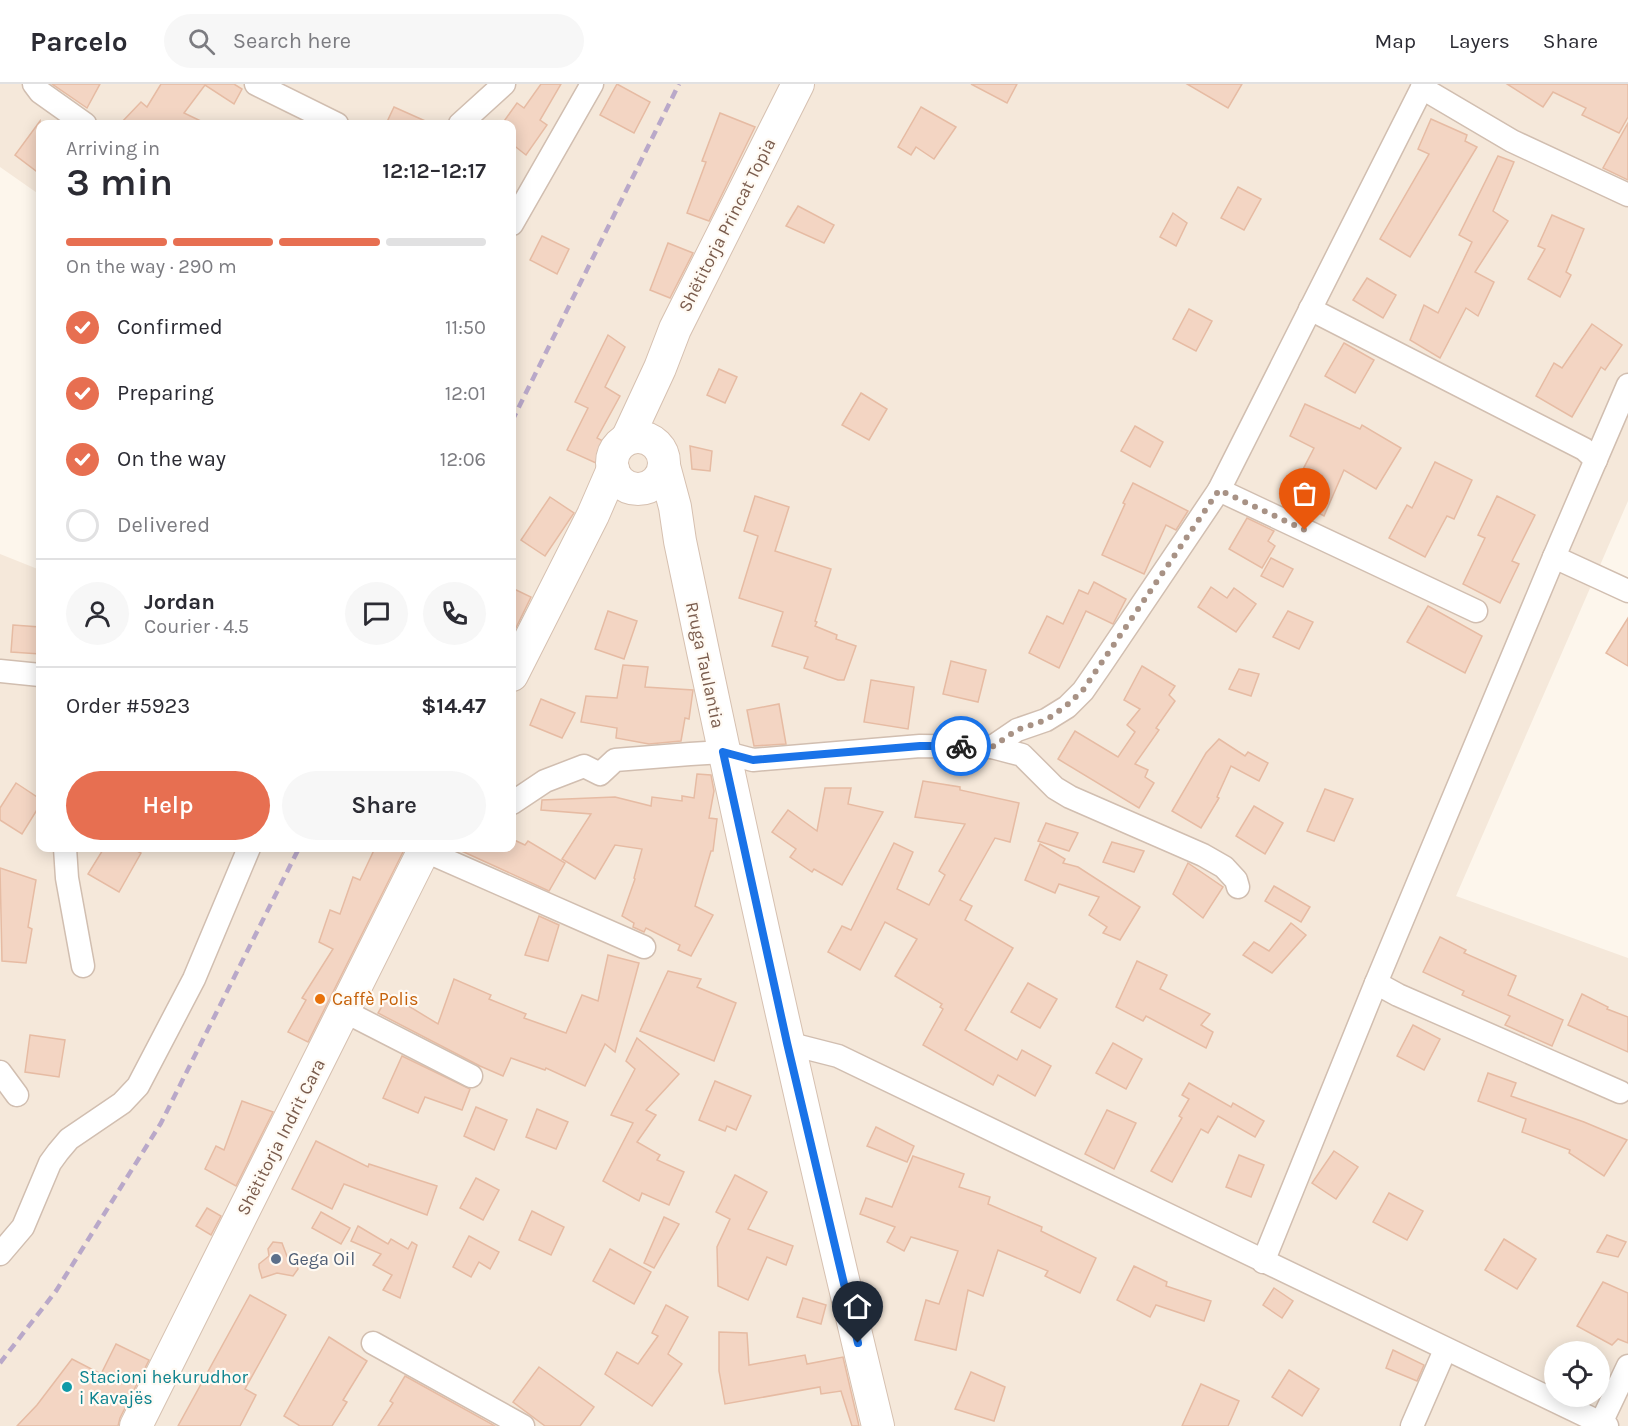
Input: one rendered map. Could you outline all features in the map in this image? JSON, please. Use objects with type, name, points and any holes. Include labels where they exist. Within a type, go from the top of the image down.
[{"type":"main road","name":"Shëtitorja Princat Topia","points":[[660,368],[644,473],[614,454],[619,445],[627,439],[660,368],[675,329],[798,84]]},
{"type":"main road","points":[[516,667],[593,514],[644,473]]},
{"type":"main road","name":"Rruga Taulantia","points":[[644,473],[675,507],[723,752],[787,1043],[878,1426]]},
{"type":"main road","name":"Shëtitorja Indrit Cara","points":[[139,1425],[423,852]]},
{"type":"street","points":[[34,84],[40,92],[79,120]]},
{"type":"street","points":[[256,84],[328,120]]},
{"type":"street","points":[[516,217],[592,84]]},
{"type":"street","points":[[464,120],[500,85]]},
{"type":"street","points":[[992,747],[1017,730],[1046,720],[1083,690],[1219,490],[1423,86],[1512,141],[1628,195]]},
{"type":"street","points":[[1310,309],[1584,449],[1596,460]]},
{"type":"street","points":[[1263,1262],[1376,983],[1628,385]]},
{"type":"street","points":[[1219,490],[1476,611]]},
{"type":"street","points":[[1554,557],[1628,591]]},
{"type":"street","points":[[0,671],[36,675]]},
{"type":"street","points":[[516,800],[545,781],[584,766],[600,774],[615,760],[723,752],[753,760],[920,746],[992,747],[1022,755],[1055,788],[1070,797],[1203,855],[1224,867],[1236,880],[1238,887]]},
{"type":"street","points":[[65,852],[67,878],[83,966]]},
{"type":"street","points":[[0,1254],[23,1227],[50,1163],[58,1152],[69,1139],[122,1103],[138,1086],[194,979],[247,852]]},
{"type":"street","points":[[431,852],[644,947]]},
{"type":"street","points":[[1376,983],[1398,995],[1620,1092]]},
{"type":"street","points":[[344,1011],[471,1076]]},
{"type":"street","points":[[787,1043],[838,1056],[1604,1425],[1628,1366]]},
{"type":"street","points":[[0,1072],[17,1095]]},
{"type":"street","points":[[373,1343],[523,1426]]},
{"type":"street","points":[[1412,1426],[1445,1350]]},
{"type":"shaded area","points":[[0,84],[1628,84],[1628,501],[1456,896],[1628,958],[1628,1426],[0,1426],[0,554],[36,568],[36,852],[516,852],[516,120],[36,120],[36,192],[0,167]]},
{"type":"building","points":[[52,84],[100,84],[87,108]]},
{"type":"building","points":[[161,84],[234,84],[242,89],[234,104],[205,85],[184,113],[199,120],[124,120],[141,102],[147,107]]},
{"type":"building","points":[[541,84],[561,84],[540,120],[547,125],[526,155],[516,147],[516,120],[505,120],[517,103],[524,108]]},
{"type":"building","points":[[617,84],[650,102],[634,133],[600,115]]},
{"type":"building","points":[[971,84],[1017,84],[1007,103]]},
{"type":"building","points":[[1187,84],[1242,84],[1228,108]]},
{"type":"building","points":[[1507,84],[1628,84],[1628,117],[1619,133],[1582,115],[1586,108],[1553,92],[1543,107]]},
{"type":"building","points":[[394,107],[423,120],[388,120]]},
{"type":"building","points":[[921,107],[956,127],[934,159],[916,147],[911,155],[898,147]]},
{"type":"building","points":[[720,113],[755,127],[709,221],[687,213],[706,162],[702,161]]},
{"type":"building","points":[[1431,119],[1467,135],[1465,141],[1477,147],[1410,257],[1380,239],[1429,154],[1418,149]]},
{"type":"building","points":[[1628,123],[1628,180],[1603,168]]},
{"type":"building","points":[[36,126],[36,171],[15,155]]},
{"type":"building","points":[[1498,156],[1514,162],[1493,211],[1508,221],[1475,272],[1494,282],[1478,316],[1466,308],[1440,358],[1410,340],[1424,305],[1438,313],[1472,242],[1459,235]]},
{"type":"building","points":[[1238,187],[1261,199],[1244,230],[1221,218]]},
{"type":"building","points":[[798,206],[834,225],[824,243],[786,226]]},
{"type":"building","points":[[1173,213],[1187,223],[1176,246],[1160,237]]},
{"type":"building","points":[[1552,215],[1584,229],[1566,272],[1571,275],[1560,297],[1528,279],[1545,249],[1538,246]]},
{"type":"building","points":[[542,236],[569,249],[557,274],[530,260]]},
{"type":"building","points":[[668,243],[693,253],[670,298],[650,290]]},
{"type":"building","points":[[1367,278],[1396,295],[1383,318],[1353,300]]},
{"type":"building","points":[[1189,309],[1212,321],[1196,351],[1173,339]]},
{"type":"building","points":[[1592,324],[1622,345],[1605,370],[1601,367],[1572,417],[1536,396],[1554,363],[1562,368]]},
{"type":"building","points":[[608,335],[625,347],[605,387],[620,396],[597,438],[605,442],[596,463],[567,450],[588,408],[575,402]]},
{"type":"building","points":[[1344,343],[1374,360],[1355,393],[1325,376]]},
{"type":"building","points":[[719,369],[737,377],[725,403],[707,395]]},
{"type":"building","points":[[861,393],[887,409],[869,440],[842,425]]},
{"type":"building","points":[[1305,404],[1360,429],[1362,425],[1401,448],[1376,489],[1344,470],[1324,516],[1315,511],[1312,515],[1307,512],[1305,515],[1285,504],[1314,448],[1290,436]]},
{"type":"building","points":[[1135,426],[1163,442],[1150,467],[1121,451]]},
{"type":"building","points":[[690,446],[712,451],[710,471],[692,469]]},
{"type":"building","points":[[1435,462],[1472,480],[1454,519],[1447,516],[1425,557],[1389,538],[1407,505],[1412,508]]},
{"type":"building","points":[[1133,483],[1188,511],[1176,530],[1166,525],[1144,574],[1102,555]]},
{"type":"building","points":[[755,496],[789,507],[775,551],[831,569],[815,626],[837,635],[836,639],[856,646],[844,680],[804,668],[808,657],[772,646],[783,612],[739,598],[758,536],[744,531]]},
{"type":"building","points":[[1497,496],[1535,515],[1512,561],[1519,564],[1500,603],[1463,584],[1485,538],[1478,535]]},
{"type":"building","points":[[550,497],[574,513],[545,556],[521,540]]},
{"type":"building","points":[[1247,518],[1274,531],[1268,541],[1275,546],[1262,568],[1229,549]]},
{"type":"building","points":[[1271,558],[1293,569],[1283,587],[1261,576]]},
{"type":"building","points":[[1094,582],[1126,599],[1113,624],[1086,611],[1059,668],[1029,653],[1047,616],[1063,624],[1079,590],[1088,594]]},
{"type":"building","points":[[1211,587],[1227,598],[1234,588],[1256,604],[1236,632],[1198,607]]},
{"type":"building","points":[[516,590],[531,597],[516,628]]},
{"type":"building","points":[[1428,606],[1482,636],[1465,673],[1407,642]]},
{"type":"building","points":[[608,611],[637,621],[624,659],[595,649]]},
{"type":"building","points":[[1288,611],[1313,622],[1299,649],[1273,637]]},
{"type":"building","points":[[1628,618],[1628,666],[1606,653]]},
{"type":"building","points":[[13,625],[36,627],[36,654],[11,652]]},
{"type":"building","points":[[951,661],[986,670],[978,702],[943,694]]},
{"type":"building","points":[[623,665],[648,667],[645,687],[693,690],[689,719],[685,718],[681,741],[649,744],[616,738],[617,728],[581,722],[586,696],[617,698]]},
{"type":"building","points":[[1142,666],[1175,686],[1169,695],[1175,701],[1156,728],[1159,730],[1135,764],[1148,770],[1145,777],[1154,783],[1139,808],[1058,759],[1075,731],[1118,757],[1135,732],[1127,725],[1140,709],[1124,700]]},
{"type":"building","points":[[1239,669],[1259,674],[1251,696],[1229,689]]},
{"type":"building","points":[[871,680],[914,687],[908,729],[864,722]]},
{"type":"building","points":[[541,699],[575,713],[562,738],[530,725]]},
{"type":"building","points":[[779,704],[786,744],[754,746],[747,710]]},
{"type":"building","points":[[1219,739],[1245,756],[1248,752],[1268,763],[1259,781],[1231,766],[1217,797],[1219,798],[1201,828],[1172,811],[1206,753]]},
{"type":"building","points":[[697,774],[711,775],[714,791],[709,818],[717,819],[713,851],[711,851],[695,906],[713,915],[691,956],[678,950],[680,945],[646,928],[644,932],[633,927],[634,923],[622,916],[635,879],[642,849],[615,845],[595,879],[562,859],[591,814],[541,810],[542,800],[615,797],[651,806],[652,797],[682,801],[682,796],[694,798]]},
{"type":"building","points":[[923,781],[960,787],[960,790],[1019,803],[1010,842],[995,838],[960,900],[972,906],[965,920],[1013,948],[965,1030],[1017,1060],[1022,1050],[1051,1066],[1035,1096],[998,1075],[993,1085],[923,1045],[943,1009],[940,1007],[942,1004],[895,976],[917,939],[885,922],[860,970],[828,952],[842,926],[851,930],[894,843],[913,852],[897,889],[929,905],[945,875],[939,871],[965,824],[915,817]]},
{"type":"building","points":[[16,783],[36,796],[36,811],[22,834],[0,820],[0,808]]},
{"type":"building","points":[[825,788],[851,788],[848,804],[883,812],[842,885],[814,869],[812,872],[790,857],[796,849],[772,832],[788,810],[817,831]]},
{"type":"building","points":[[1325,789],[1353,799],[1334,841],[1307,831]]},
{"type":"building","points":[[1254,806],[1283,823],[1265,854],[1236,836]]},
{"type":"building","points":[[1046,823],[1078,833],[1069,851],[1038,841]]},
{"type":"building","points":[[516,841],[525,845],[528,841],[565,863],[549,891],[464,852],[516,852]]},
{"type":"building","points":[[1112,842],[1144,851],[1134,872],[1103,862]]},
{"type":"building","points":[[1040,844],[1065,859],[1063,863],[1078,867],[1140,907],[1120,940],[1103,933],[1107,927],[1089,915],[1099,897],[1059,884],[1055,893],[1025,880]]},
{"type":"building","points":[[102,852],[141,853],[119,892],[88,874]]},
{"type":"building","points":[[373,852],[403,852],[308,1042],[288,1032],[306,1000],[302,998],[333,949],[319,942],[330,910],[340,914],[353,877],[360,880]]},
{"type":"building","points":[[1188,863],[1223,887],[1203,918],[1173,894]]},
{"type":"building","points":[[0,868],[36,880],[28,927],[32,929],[26,963],[2,961]]},
{"type":"building","points":[[1274,886],[1310,907],[1301,922],[1265,901]]},
{"type":"building","points":[[539,916],[559,925],[548,961],[525,955]]},
{"type":"building","points":[[1291,923],[1306,935],[1272,973],[1243,955],[1254,942],[1269,951]]},
{"type":"building","points":[[1440,937],[1466,950],[1464,953],[1516,976],[1508,995],[1563,1020],[1552,1046],[1505,1025],[1510,1016],[1462,995],[1464,991],[1423,972]]},
{"type":"building","points":[[608,955],[639,963],[615,1052],[605,1044],[585,1086],[546,1068],[545,1070],[511,1058],[503,1076],[378,1013],[389,994],[438,1024],[454,979],[491,995],[489,999],[526,1014],[524,1018],[566,1033],[582,995],[598,1001]]},
{"type":"building","points":[[1137,961],[1167,975],[1160,989],[1210,1014],[1201,1025],[1213,1032],[1206,1048],[1146,1016],[1143,1021],[1116,1007]]},
{"type":"building","points":[[668,971],[701,979],[697,987],[736,1003],[714,1061],[640,1031]]},
{"type":"building","points":[[1028,983],[1057,999],[1040,1028],[1011,1012]]},
{"type":"building","points":[[1582,994],[1608,1007],[1607,1009],[1628,1017],[1628,1052],[1568,1025]]},
{"type":"building","points":[[1413,1025],[1440,1039],[1424,1070],[1397,1056]]},
{"type":"building","points":[[30,1035],[65,1040],[59,1077],[25,1072]]},
{"type":"building","points":[[637,1038],[679,1074],[646,1110],[656,1115],[637,1142],[660,1155],[657,1160],[684,1172],[669,1205],[642,1193],[639,1201],[603,1181],[633,1123],[611,1115],[635,1069],[626,1061]]},
{"type":"building","points":[[1113,1043],[1142,1059],[1126,1089],[1096,1073]]},
{"type":"building","points":[[402,1056],[470,1089],[462,1110],[425,1097],[418,1113],[383,1098]]},
{"type":"building","points":[[1488,1073],[1516,1083],[1511,1096],[1627,1140],[1604,1176],[1569,1153],[1570,1150],[1522,1132],[1526,1119],[1478,1101]]},
{"type":"building","points":[[715,1081],[751,1096],[736,1130],[727,1126],[725,1131],[699,1120]]},
{"type":"building","points":[[1189,1083],[1231,1107],[1233,1103],[1264,1121],[1255,1137],[1218,1116],[1208,1133],[1201,1129],[1172,1182],[1151,1171],[1182,1118],[1179,1116],[1189,1099],[1182,1095]]},
{"type":"building","points":[[242,1101],[273,1112],[236,1186],[205,1169],[216,1146],[224,1150]]},
{"type":"building","points":[[476,1107],[507,1120],[494,1150],[464,1136]]},
{"type":"building","points":[[537,1109],[568,1122],[556,1149],[526,1137]]},
{"type":"building","points":[[1107,1110],[1136,1123],[1114,1169],[1085,1154]]},
{"type":"building","points":[[876,1127],[914,1146],[907,1162],[867,1146]]},
{"type":"building","points":[[316,1141],[368,1167],[369,1164],[437,1186],[427,1215],[344,1184],[332,1209],[292,1189]]},
{"type":"building","points":[[1334,1151],[1358,1167],[1336,1199],[1312,1183]]},
{"type":"building","points":[[1239,1155],[1264,1165],[1251,1197],[1226,1187]]},
{"type":"building","points":[[913,1156],[964,1174],[959,1187],[990,1197],[988,1204],[1042,1227],[1041,1231],[1096,1258],[1080,1293],[1045,1276],[1048,1271],[998,1250],[983,1296],[968,1290],[956,1350],[915,1340],[926,1300],[939,1304],[958,1251],[911,1237],[904,1251],[887,1242],[895,1227],[860,1214],[866,1198],[892,1207]]},
{"type":"building","points":[[735,1175],[767,1192],[748,1229],[793,1246],[786,1265],[767,1257],[748,1300],[718,1286],[717,1247],[730,1219],[716,1212]]},
{"type":"building","points":[[476,1178],[499,1190],[483,1220],[460,1208]]},
{"type":"building","points":[[1389,1193],[1423,1211],[1407,1240],[1373,1222]]},
{"type":"building","points":[[207,1208],[221,1216],[211,1235],[196,1226]]},
{"type":"building","points":[[532,1211],[564,1227],[551,1255],[519,1240]]},
{"type":"building","points":[[321,1212],[350,1228],[341,1244],[312,1228]]},
{"type":"building","points":[[664,1217],[679,1224],[654,1268],[644,1263]]},
{"type":"building","points":[[358,1226],[388,1244],[391,1239],[408,1249],[412,1242],[417,1245],[400,1298],[383,1290],[392,1275],[373,1265],[381,1254],[351,1241]]},
{"type":"building","points":[[1607,1235],[1626,1242],[1618,1257],[1597,1252]]},
{"type":"building","points":[[469,1236],[499,1252],[490,1269],[479,1262],[471,1277],[453,1267]]},
{"type":"building","points":[[1504,1239],[1536,1259],[1517,1289],[1485,1270]]},
{"type":"building","name":"Gega Oil","points":[[273,1242],[282,1243],[288,1259],[297,1265],[298,1269],[293,1276],[277,1273],[262,1278],[259,1264],[269,1256],[268,1249]]},
{"type":"building","points":[[610,1249],[651,1272],[634,1304],[593,1281]]},
{"type":"building","points":[[1134,1266],[1167,1282],[1166,1286],[1211,1301],[1204,1321],[1156,1305],[1150,1317],[1117,1300]]},
{"type":"building","points":[[1603,1282],[1628,1293],[1628,1343],[1618,1339],[1612,1345],[1610,1341],[1605,1341],[1577,1326]]},
{"type":"building","points":[[1274,1288],[1293,1301],[1282,1318],[1263,1305]]},
{"type":"building","points":[[250,1295],[286,1315],[245,1389],[256,1395],[240,1426],[178,1426]]},
{"type":"building","points":[[803,1298],[826,1305],[821,1324],[797,1317]]},
{"type":"building","points":[[666,1305],[688,1317],[668,1354],[682,1364],[652,1406],[605,1374],[617,1352],[638,1364],[658,1336],[652,1333]]},
{"type":"building","points":[[719,1332],[747,1333],[749,1365],[805,1355],[807,1364],[843,1357],[859,1426],[852,1426],[841,1391],[821,1394],[820,1387],[725,1404],[719,1371]]},
{"type":"building","points":[[329,1337],[367,1361],[343,1400],[347,1402],[332,1426],[300,1426],[284,1416]]},
{"type":"building","points":[[116,1344],[149,1360],[118,1426],[17,1426],[37,1405],[72,1359],[101,1374]]},
{"type":"building","points":[[1393,1350],[1424,1365],[1417,1381],[1386,1368]]},
{"type":"building","points":[[539,1367],[594,1407],[580,1426],[545,1426],[513,1402]]},
{"type":"building","points":[[1289,1370],[1319,1389],[1302,1416],[1272,1397]]},
{"type":"building","points":[[971,1372],[1005,1387],[994,1421],[955,1409]]},
{"type":"building","points":[[405,1376],[495,1426],[378,1426],[393,1403],[390,1401]]},
{"type":"building","points":[[1201,1384],[1239,1401],[1228,1426],[1182,1426]]},
{"type":"railway","points":[[516,413],[679,84]]},
{"type":"railway","points":[[0,1363],[56,1291],[161,1123],[297,852]]},
{"type":"way so far","points":[[961,746],[992,747],[1017,730],[1046,720],[1083,690],[1219,490],[1305,530]]},
{"type":"place","name":"Caffè Polis","points":[[320,999]]},
{"type":"place","name":"Gega Oil","points":[[276,1259]]},
{"type":"place","name":"Stacioni hekurudhor i Kavajës","points":[[67,1387]]},
{"type":"route","points":[[858,1343],[787,1043],[723,752],[753,760],[920,746],[961,746]]}]
